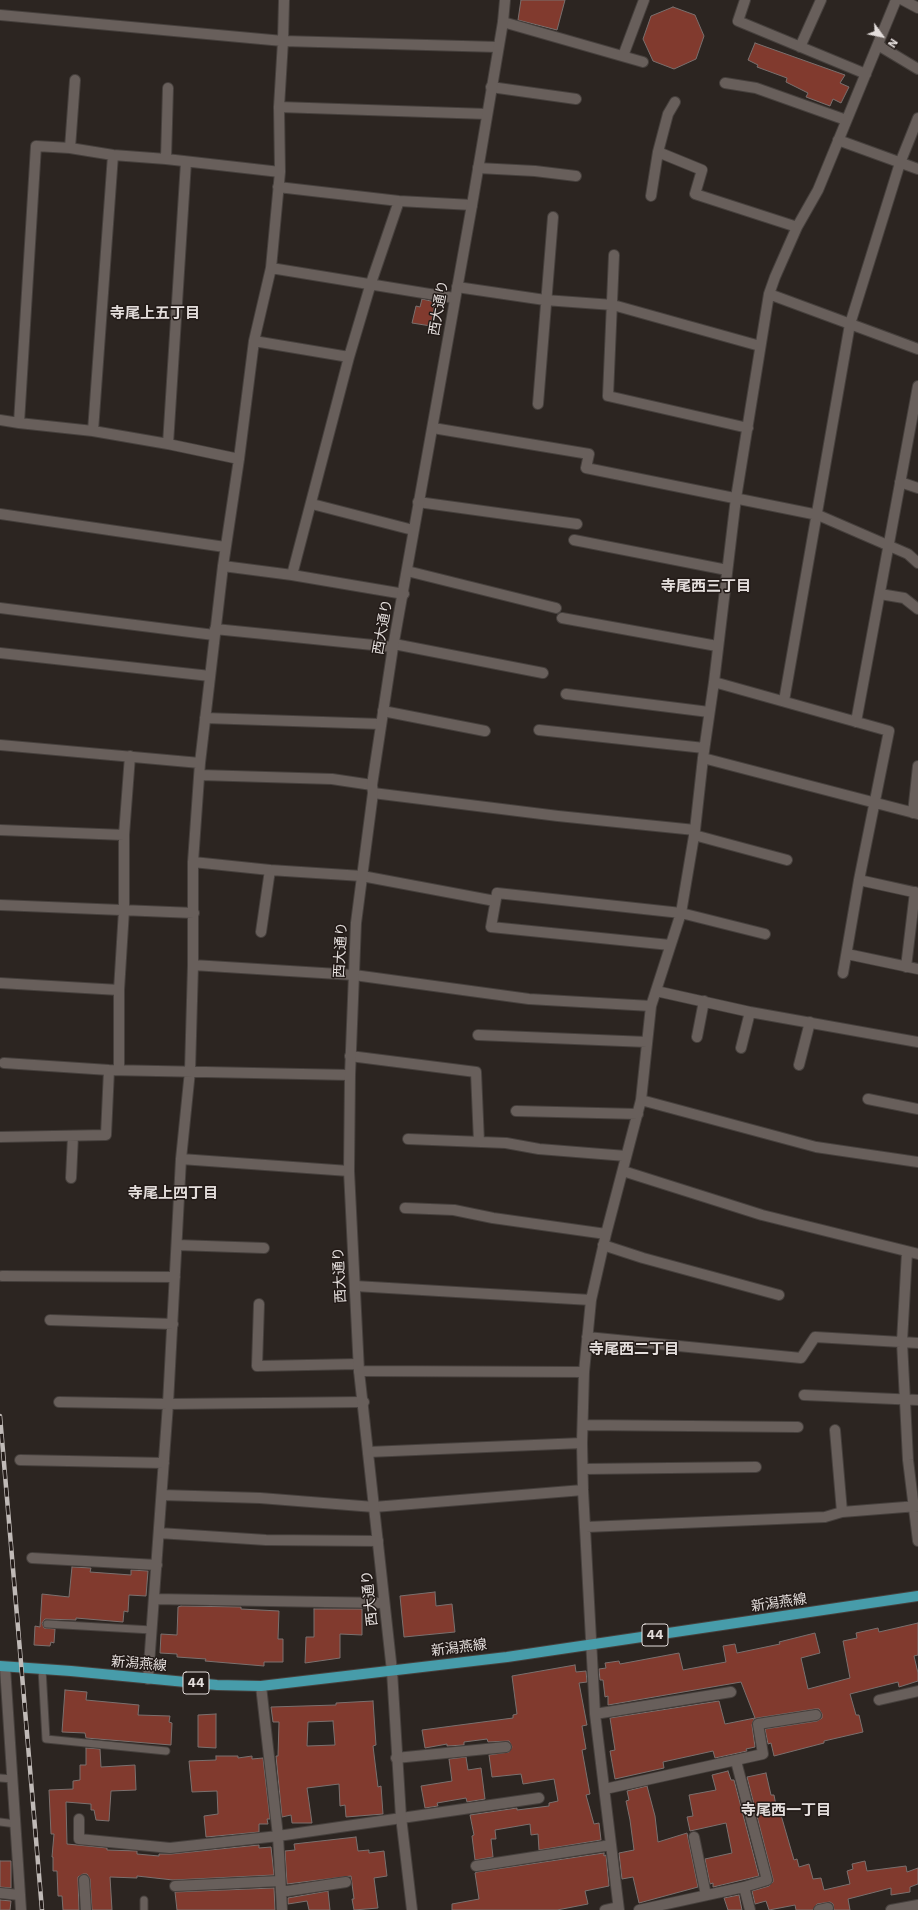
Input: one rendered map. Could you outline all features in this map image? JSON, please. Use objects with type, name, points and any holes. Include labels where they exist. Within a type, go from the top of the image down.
[{"type":"main road","name":"新潟燕線","points":[[2,1667],[42,1669],[217,1685],[261,1686],[392,1671],[592,1645],[918,1596]]},
{"type":"street","points":[[148,1679],[168,1404],[181,1159],[190,1072],[194,913],[193,862],[200,763],[214,632],[225,547],[240,459],[254,341],[271,268],[280,172],[279,107],[284,0]]},
{"type":"street","name":"西大通り","points":[[412,1910],[401,1817],[396,1758],[392,1671],[364,1402],[359,1368],[354,1286],[349,1171],[350,1056],[356,923],[372,789],[393,646],[404,594],[413,530],[433,428],[454,298],[472,205],[503,22],[505,0]]},
{"type":"street","points":[[623,56],[644,0]]},
{"type":"street","points":[[745,0],[738,21],[866,74]]},
{"type":"street","points":[[800,47],[821,0]]},
{"type":"street","points":[[604,1910],[618,1908],[595,1714],[583,1490],[582,1443],[584,1372],[591,1300],[603,1245],[641,1100],[651,1006],[681,913],[695,833],[703,753],[714,682],[717,646],[736,498],[769,294],[775,276],[797,226],[818,190],[896,0]]},
{"type":"street","points":[[903,0],[918,8]]},
{"type":"street","points":[[0,15],[283,41],[498,47]]},
{"type":"street","points":[[503,22],[643,62]]},
{"type":"street","points":[[878,45],[918,69]]},
{"type":"street","points":[[70,148],[75,80]]},
{"type":"street","points":[[724,83],[756,88],[846,120]]},
{"type":"street","points":[[491,87],[576,99]]},
{"type":"street","points":[[166,159],[168,88]]},
{"type":"street","points":[[651,196],[658,152],[668,114],[675,102]]},
{"type":"street","points":[[279,107],[487,114]]},
{"type":"street","points":[[784,701],[818,515],[850,324],[900,163],[918,118]]},
{"type":"street","points":[[838,140],[918,169]]},
{"type":"street","points":[[19,423],[36,146],[70,148],[113,155],[166,159],[280,172]]},
{"type":"street","points":[[658,152],[702,170],[695,194],[797,226]]},
{"type":"street","points":[[93,431],[113,155]]},
{"type":"street","points":[[168,444],[186,162]]},
{"type":"street","points":[[478,168],[535,171],[576,176]]},
{"type":"street","points":[[278,187],[399,201],[472,205]]},
{"type":"street","points":[[292,575],[312,504],[349,357],[371,283],[399,201]]},
{"type":"street","points":[[538,404],[553,217]]},
{"type":"street","points":[[614,255],[608,396],[748,428]]},
{"type":"street","points":[[271,268],[371,283],[454,298]]},
{"type":"street","points":[[457,287],[546,300],[613,305],[760,346]]},
{"type":"street","points":[[769,294],[918,349]]},
{"type":"street","points":[[254,341],[349,357]]},
{"type":"street","points":[[856,722],[918,386]]},
{"type":"street","points":[[0,420],[93,431],[168,444],[240,459]]},
{"type":"street","points":[[433,428],[589,454],[586,468],[818,515],[908,554],[918,563]]},
{"type":"street","points":[[900,482],[918,488]]},
{"type":"street","points":[[418,502],[577,524]]},
{"type":"street","points":[[312,504],[413,530]]},
{"type":"street","points":[[0,514],[225,547]]},
{"type":"street","points":[[574,540],[727,570]]},
{"type":"street","points":[[223,566],[292,575],[404,594]]},
{"type":"street","points":[[407,571],[556,608]]},
{"type":"street","points":[[880,594],[904,598],[918,609]]},
{"type":"street","points":[[0,608],[214,632],[393,646],[543,673]]},
{"type":"street","points":[[562,618],[717,646]]},
{"type":"street","points":[[0,653],[210,676]]},
{"type":"street","points":[[714,682],[889,731],[859,880],[843,973]]},
{"type":"street","points":[[566,694],[709,712]]},
{"type":"street","points":[[383,711],[485,731]]},
{"type":"street","points":[[205,718],[381,724]]},
{"type":"street","points":[[539,730],[703,753],[874,804],[915,814],[918,766]]},
{"type":"street","points":[[0,745],[200,763]]},
{"type":"street","points":[[0,1137],[106,1135],[114,1070],[124,910],[124,835],[130,756]]},
{"type":"street","points":[[200,775],[332,779],[372,789],[558,816],[695,833],[787,860]]},
{"type":"street","points":[[0,830],[124,835]]},
{"type":"street","points":[[193,862],[270,870],[362,876],[495,901]]},
{"type":"street","points":[[261,932],[270,870]]},
{"type":"street","points":[[859,880],[916,893],[906,967]]},
{"type":"street","points":[[670,945],[491,927],[496,893],[681,913],[765,934]]},
{"type":"street","points":[[0,905],[194,913]]},
{"type":"street","points":[[847,954],[918,969]]},
{"type":"street","points":[[193,965],[354,975],[529,998],[651,1006]]},
{"type":"street","points":[[0,983],[119,990]]},
{"type":"street","points":[[656,992],[750,1012],[918,1042]]},
{"type":"street","points":[[697,1037],[704,1001]]},
{"type":"street","points":[[741,1048],[750,1012]]},
{"type":"street","points":[[799,1065],[810,1022]]},
{"type":"street","points":[[478,1035],[647,1042]]},
{"type":"street","points":[[350,1056],[476,1072],[478,1142]]},
{"type":"street","points":[[4,1064],[114,1070],[350,1075]]},
{"type":"street","points":[[868,1099],[918,1109]]},
{"type":"street","points":[[641,1100],[816,1147],[918,1162]]},
{"type":"street","points":[[516,1111],[638,1114]]},
{"type":"street","points":[[71,1178],[73,1136]]},
{"type":"street","points":[[408,1140],[506,1143],[538,1149],[626,1156]]},
{"type":"street","points":[[181,1159],[349,1171]]},
{"type":"street","points":[[623,1171],[762,1214],[918,1254]]},
{"type":"street","points":[[405,1208],[454,1210],[494,1218],[606,1234]]},
{"type":"street","points":[[177,1245],[264,1248]]},
{"type":"street","points":[[603,1245],[651,1260],[779,1295]]},
{"type":"street","points":[[907,1252],[902,1342],[904,1399],[908,1460],[916,1506],[918,1540]]},
{"type":"street","points":[[2,1276],[175,1277]]},
{"type":"street","points":[[354,1286],[591,1300]]},
{"type":"street","points":[[259,1304],[257,1366],[584,1372]]},
{"type":"street","points":[[50,1320],[173,1324]]},
{"type":"street","points":[[587,1337],[800,1358],[815,1337],[918,1343]]},
{"type":"street","points":[[804,1394],[918,1400]]},
{"type":"street","points":[[59,1402],[168,1404],[364,1402]]},
{"type":"street","points":[[583,1425],[798,1426]]},
{"type":"street","points":[[835,1430],[842,1512]]},
{"type":"street","points":[[368,1452],[582,1443]]},
{"type":"street","points":[[20,1460],[164,1463]]},
{"type":"street","points":[[583,1469],[756,1467]]},
{"type":"street","points":[[162,1495],[260,1498],[374,1507],[583,1490]]},
{"type":"street","points":[[586,1527],[825,1517],[842,1512],[916,1506]]},
{"type":"street","points":[[159,1533],[266,1540],[378,1541]]},
{"type":"street","points":[[32,1558],[157,1565]]},
{"type":"street","points":[[154,1599],[384,1603]]},
{"type":"street","points":[[2,1667],[13,1779],[21,1910]]},
{"type":"street","points":[[261,1686],[278,1836],[282,1910]]},
{"type":"street","points":[[879,1700],[918,1690]]},
{"type":"street","points":[[595,1714],[731,1692]]},
{"type":"street","points":[[605,1789],[763,1754],[758,1724],[816,1715]]},
{"type":"street","points":[[396,1758],[506,1747]]},
{"type":"street","points":[[639,1910],[744,1887],[767,1880],[736,1761]]},
{"type":"street","points":[[79,1820],[79,1839],[170,1848],[278,1836],[540,1798]]},
{"type":"street","points":[[694,1837],[706,1895]]},
{"type":"street","points":[[476,1866],[611,1845]]},
{"type":"street","points":[[84,1880],[86,1910]]},
{"type":"street","points":[[175,1886],[280,1881]]},
{"type":"street","points":[[281,1892],[346,1882]]},
{"type":"street","points":[[744,1887],[750,1910]]},
{"type":"street","points":[[0,1894],[19,1895]]},
{"type":"street","points":[[891,1910],[918,1905]]},
{"type":"lane","points":[[47,1624],[152,1630]]},
{"type":"lane","points":[[42,1669],[46,1739],[166,1751]]},
{"type":"lane","points":[[0,1778],[13,1779]]},
{"type":"lane","points":[[0,1822],[16,1824]]},
{"type":"lane","points":[[144,1900],[144,1910]]},
{"type":"building","points":[[521,0],[565,0],[557,30],[518,20]]},
{"type":"building","points":[[673,7],[695,15],[704,36],[696,59],[674,69],[653,61],[643,39],[651,16]]},
{"type":"building","points":[[755,43],[845,75],[840,83],[849,87],[841,103],[833,99],[830,106],[806,97],[808,93],[786,82],[787,78],[757,67],[758,65],[748,60]]},
{"type":"building","points":[[422,299],[435,302],[431,326],[412,323],[416,306],[420,307]]},
{"type":"building","points":[[72,1567],[91,1568],[90,1572],[131,1575],[131,1570],[148,1571],[146,1596],[129,1595],[128,1612],[124,1611],[123,1622],[76,1618],[76,1620],[45,1619],[42,1623],[44,1628],[55,1629],[54,1643],[51,1642],[50,1646],[34,1645],[35,1626],[40,1627],[42,1594],[69,1597]]},
{"type":"building","points":[[435,1592],[436,1606],[452,1604],[455,1632],[404,1637],[400,1596]]},
{"type":"building","points":[[178,1607],[241,1607],[241,1609],[279,1611],[278,1639],[283,1639],[283,1662],[264,1662],[264,1666],[205,1661],[206,1659],[177,1657],[177,1654],[160,1653],[161,1634],[177,1635]]},
{"type":"building","points":[[314,1609],[362,1609],[362,1635],[340,1634],[340,1658],[305,1663],[306,1637],[314,1637]]},
{"type":"building","points":[[918,1623],[918,1655],[914,1656],[918,1673],[918,1681],[899,1687],[898,1682],[850,1694],[856,1715],[859,1715],[863,1732],[824,1741],[824,1743],[774,1756],[771,1743],[768,1744],[765,1729],[817,1721],[822,1718],[822,1714],[819,1709],[815,1709],[757,1718],[754,1719],[752,1725],[755,1747],[746,1749],[747,1751],[715,1758],[713,1751],[663,1762],[664,1768],[615,1779],[610,1751],[615,1750],[610,1718],[719,1701],[725,1724],[755,1718],[741,1682],[608,1705],[608,1696],[605,1697],[603,1680],[600,1680],[599,1669],[606,1668],[605,1663],[619,1661],[620,1664],[679,1653],[683,1670],[726,1662],[723,1646],[735,1644],[737,1653],[780,1644],[779,1642],[815,1633],[820,1653],[801,1658],[808,1689],[850,1678],[843,1641],[857,1638],[856,1633],[878,1628],[879,1632]]},
{"type":"building","points":[[575,1665],[576,1672],[586,1671],[587,1682],[579,1683],[587,1725],[582,1726],[586,1749],[582,1750],[590,1794],[586,1795],[594,1824],[599,1823],[601,1840],[539,1850],[538,1834],[531,1835],[530,1824],[495,1830],[496,1839],[491,1839],[493,1857],[475,1860],[472,1836],[474,1835],[470,1815],[517,1808],[517,1810],[549,1806],[549,1803],[558,1801],[554,1779],[523,1784],[521,1774],[492,1777],[489,1755],[509,1752],[512,1747],[509,1741],[488,1742],[487,1739],[464,1742],[464,1745],[447,1746],[447,1744],[425,1748],[422,1730],[513,1718],[513,1715],[517,1714],[512,1676]]},
{"type":"building","points":[[65,1690],[87,1692],[86,1700],[139,1705],[138,1715],[170,1716],[169,1722],[172,1723],[171,1745],[86,1738],[85,1733],[62,1732]]},
{"type":"building","points":[[373,1701],[376,1745],[373,1746],[378,1787],[381,1786],[383,1814],[346,1817],[345,1805],[340,1806],[339,1784],[307,1788],[312,1823],[292,1823],[291,1815],[282,1817],[276,1756],[278,1756],[279,1722],[273,1722],[271,1707],[336,1705],[336,1703]],"holes":[[[333,1721],[335,1745],[307,1746],[308,1722]]]},
{"type":"building","points":[[216,1714],[216,1748],[198,1747],[198,1715]]},
{"type":"building","points":[[86,1748],[100,1749],[101,1767],[135,1765],[136,1790],[111,1791],[109,1821],[96,1820],[94,1810],[91,1810],[91,1804],[66,1802],[67,1844],[107,1848],[107,1850],[137,1851],[137,1854],[159,1856],[159,1854],[259,1845],[259,1848],[271,1847],[274,1875],[173,1880],[137,1876],[137,1878],[110,1877],[112,1910],[92,1910],[90,1879],[87,1874],[83,1874],[78,1877],[79,1910],[63,1910],[62,1896],[58,1896],[57,1871],[53,1871],[52,1857],[54,1834],[51,1834],[49,1790],[73,1789],[73,1781],[80,1780],[80,1765],[86,1765]]},
{"type":"building","points":[[216,1756],[238,1756],[238,1758],[252,1756],[252,1759],[263,1758],[270,1819],[267,1819],[268,1824],[259,1824],[259,1832],[206,1837],[204,1816],[218,1814],[217,1791],[192,1792],[189,1761],[216,1760]]},
{"type":"building","points":[[466,1757],[468,1770],[481,1768],[485,1799],[467,1802],[466,1798],[437,1803],[438,1806],[425,1808],[421,1786],[452,1781],[449,1759]]},
{"type":"building","points":[[728,1771],[731,1780],[734,1780],[759,1876],[713,1887],[713,1883],[710,1884],[705,1859],[732,1853],[726,1823],[690,1831],[687,1817],[693,1816],[689,1795],[716,1790],[712,1775]]},
{"type":"building","points":[[766,1773],[771,1795],[774,1795],[778,1816],[781,1815],[794,1860],[797,1859],[799,1867],[809,1864],[813,1879],[821,1878],[824,1890],[850,1884],[847,1871],[853,1869],[852,1864],[865,1861],[867,1871],[906,1866],[907,1872],[918,1868],[918,1884],[910,1887],[910,1892],[891,1895],[891,1888],[848,1899],[850,1910],[834,1910],[833,1904],[830,1902],[817,1904],[813,1910],[796,1910],[795,1905],[769,1910],[766,1901],[755,1904],[752,1891],[769,1886],[773,1882],[773,1879],[747,1777]]},
{"type":"building","points":[[647,1786],[655,1816],[658,1842],[687,1833],[698,1887],[639,1903],[633,1877],[622,1879],[619,1853],[634,1850],[626,1801],[629,1800],[627,1791]]},
{"type":"building","points":[[356,1837],[358,1851],[369,1850],[369,1853],[384,1851],[387,1876],[374,1878],[378,1908],[354,1910],[351,1876],[287,1884],[285,1851],[295,1850],[294,1844]]},
{"type":"building","points":[[604,1853],[604,1856],[606,1855],[609,1886],[585,1891],[588,1904],[557,1910],[452,1910],[452,1904],[479,1899],[475,1873],[477,1872]]},
{"type":"building","points":[[0,1861],[11,1861],[11,1888],[0,1887]]},
{"type":"building","points":[[274,1888],[275,1910],[177,1910],[175,1892]]},
{"type":"building","points":[[328,1891],[330,1910],[309,1910],[307,1901],[288,1904],[288,1898]]},
{"type":"building","points":[[739,1895],[742,1910],[728,1910],[724,1898]]},
{"type":"building","points":[[0,1900],[11,1901],[10,1910],[0,1910]]},
{"type":"railway","points":[[0,1416],[42,1910]]},
{"type":"district","name":"寺尾上五丁目","points":[[155,314]]},
{"type":"district","name":"寺尾西三丁目","points":[[706,587]]},
{"type":"district","name":"寺尾上四丁目","points":[[173,1194]]},
{"type":"district","name":"寺尾西二丁目","points":[[634,1350]]},
{"type":"district","name":"寺尾西一丁目","points":[[786,1811]]}]
